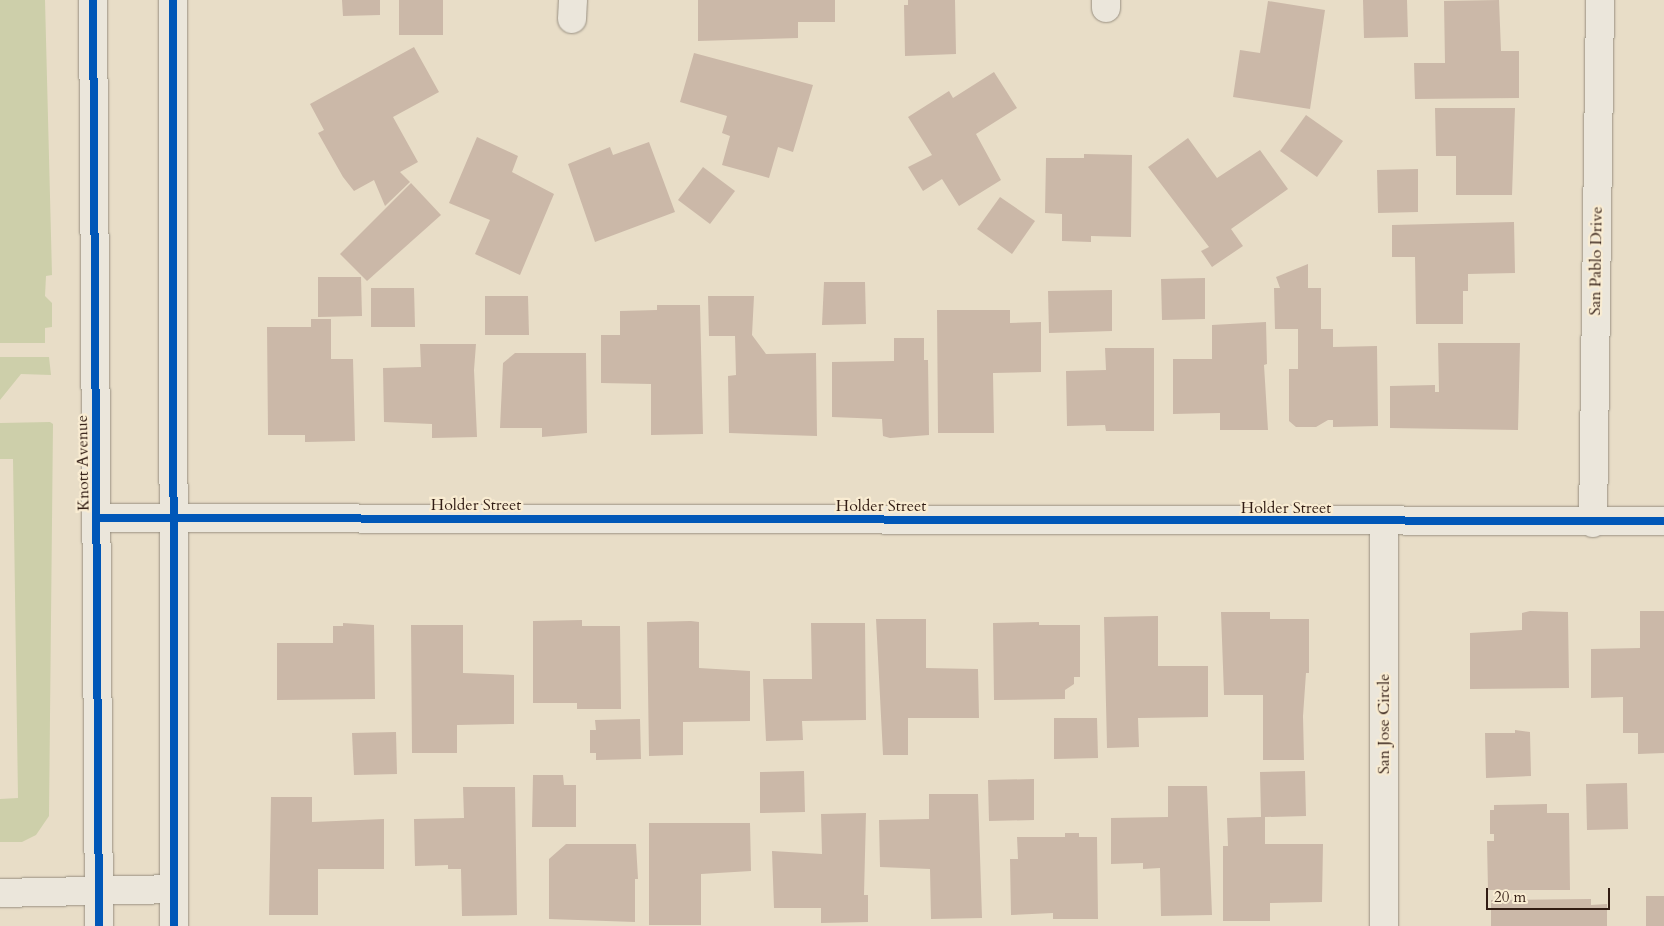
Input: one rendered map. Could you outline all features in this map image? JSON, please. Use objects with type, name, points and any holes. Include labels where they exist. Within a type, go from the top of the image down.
[{"type":"street","name":"Knott Avenue","points":[[93,0],[99,926]]},
{"type":"street","points":[[173,0],[174,926]]},
{"type":"street","name":"San Pablo Drive","points":[[1593,523],[1600,0]]},
{"type":"street","name":"Holder Street","points":[[97,518],[1593,523],[1664,521]]},
{"type":"street","name":"San Jose Circle","points":[[1384,522],[1384,926]]},
{"type":"street","points":[[0,893],[173,889]]},
{"type":"green space","points":[[0,0],[45,0],[52,275],[46,276],[45,296],[52,303],[52,327],[45,328],[45,343],[0,343]]},
{"type":"green space","points":[[0,357],[49,357],[51,375],[21,374],[0,400]]},
{"type":"green space","points":[[50,422],[53,424],[49,816],[36,835],[22,842],[0,842],[0,799],[18,798],[13,459],[0,459],[0,423]]},
{"type":"building","points":[[342,0],[380,0],[380,15],[343,16]]},
{"type":"building","points":[[399,0],[443,0],[443,35],[399,35]]},
{"type":"building","points":[[698,0],[835,0],[835,22],[798,22],[798,38],[698,41]]},
{"type":"building","points":[[908,0],[955,0],[956,54],[905,56],[904,5],[908,5]]},
{"type":"building","points":[[1363,0],[1407,0],[1408,37],[1364,38]]},
{"type":"building","points":[[1499,0],[1501,51],[1519,51],[1519,98],[1415,99],[1414,63],[1445,63],[1444,1]]},
{"type":"building","points":[[1268,1],[1325,10],[1310,109],[1233,97],[1240,50],[1260,53]]},
{"type":"building","points":[[414,47],[439,92],[393,117],[418,162],[400,172],[410,182],[385,206],[374,180],[354,191],[343,177],[318,133],[324,130],[310,104]]},
{"type":"building","points":[[694,53],[813,85],[793,152],[778,147],[769,178],[722,165],[730,136],[722,133],[727,116],[680,102]]},
{"type":"building","points":[[994,72],[1017,108],[976,134],[1001,180],[959,206],[942,179],[923,191],[908,167],[932,155],[908,117],[949,91],[953,98]]},
{"type":"building","points":[[1435,108],[1515,108],[1512,195],[1456,195],[1456,156],[1436,156]]},
{"type":"building","points":[[1306,115],[1343,141],[1317,177],[1280,151]]},
{"type":"building","points":[[477,137],[518,156],[512,172],[554,194],[520,275],[475,254],[490,220],[449,203]]},
{"type":"building","points":[[1188,138],[1217,178],[1260,150],[1288,189],[1231,229],[1243,246],[1212,267],[1201,251],[1209,247],[1148,167]]},
{"type":"building","points":[[649,142],[675,212],[595,242],[568,164],[610,147],[613,155]]},
{"type":"building","points":[[1084,154],[1132,155],[1131,237],[1091,236],[1091,242],[1062,241],[1062,214],[1045,213],[1046,158],[1084,158]]},
{"type":"building","points":[[703,167],[735,191],[710,224],[678,200]]},
{"type":"building","points":[[1418,169],[1418,212],[1378,213],[1377,170]]},
{"type":"building","points":[[411,183],[441,215],[367,281],[340,254]]},
{"type":"building","points":[[1000,197],[1035,221],[1012,254],[977,229]]},
{"type":"building","points":[[1514,222],[1515,273],[1468,274],[1468,291],[1463,291],[1463,324],[1416,324],[1415,257],[1392,257],[1392,225]]},
{"type":"building","points":[[1308,264],[1308,288],[1321,288],[1321,329],[1333,329],[1333,347],[1377,346],[1378,426],[1333,427],[1333,420],[1328,420],[1316,427],[1296,427],[1289,421],[1289,369],[1298,369],[1298,329],[1275,329],[1274,288],[1280,288],[1276,277]]},
{"type":"building","points":[[318,277],[361,277],[362,316],[318,317]]},
{"type":"building","points":[[1205,278],[1205,319],[1162,320],[1161,279]]},
{"type":"building","points":[[824,282],[865,282],[866,324],[822,325]]},
{"type":"building","points":[[371,288],[414,288],[415,327],[371,327]]},
{"type":"building","points":[[1112,290],[1112,331],[1049,333],[1048,291]]},
{"type":"building","points":[[485,296],[528,296],[529,335],[485,335]]},
{"type":"building","points":[[708,296],[754,296],[752,335],[766,354],[816,353],[817,436],[729,433],[728,376],[736,375],[735,336],[709,336]]},
{"type":"building","points":[[657,305],[700,305],[703,434],[651,435],[651,384],[601,383],[601,335],[620,335],[620,311],[657,310]]},
{"type":"building","points":[[937,310],[1010,310],[1010,323],[1041,322],[1041,372],[993,373],[994,433],[938,433]]},
{"type":"building","points":[[311,319],[331,319],[331,359],[353,359],[355,441],[305,442],[305,435],[268,435],[267,327],[311,327]]},
{"type":"building","points":[[1266,322],[1267,364],[1264,365],[1268,430],[1220,430],[1220,413],[1173,414],[1173,359],[1212,359],[1212,325]]},
{"type":"building","points":[[894,338],[924,338],[924,360],[928,360],[929,435],[890,438],[883,436],[882,419],[832,417],[832,362],[894,361]]},
{"type":"building","points":[[1438,343],[1520,343],[1518,430],[1390,428],[1390,386],[1435,385],[1435,392],[1439,392]]},
{"type":"building","points":[[420,344],[476,344],[474,370],[477,437],[432,438],[432,424],[384,422],[383,368],[421,367]]},
{"type":"building","points":[[1105,348],[1154,348],[1154,431],[1106,431],[1105,425],[1067,426],[1066,371],[1106,370]]},
{"type":"building","points":[[515,353],[586,353],[587,433],[542,437],[542,428],[500,428],[503,363]]},
{"type":"building","points":[[1530,611],[1568,612],[1569,688],[1470,689],[1470,633],[1522,630],[1522,613]]},
{"type":"building","points":[[1640,611],[1664,611],[1664,753],[1638,754],[1638,733],[1623,733],[1623,697],[1591,698],[1591,649],[1640,648]]},
{"type":"building","points":[[1221,612],[1270,612],[1270,619],[1309,619],[1309,673],[1306,673],[1303,716],[1304,760],[1263,760],[1263,695],[1224,695]]},
{"type":"building","points":[[1158,616],[1158,666],[1208,666],[1208,717],[1138,718],[1139,747],[1107,748],[1104,617]]},
{"type":"building","points":[[876,619],[926,619],[926,668],[978,669],[979,718],[908,718],[908,755],[883,755]]},
{"type":"building","points":[[582,620],[582,626],[620,626],[621,709],[577,709],[577,703],[533,703],[533,621]]},
{"type":"building","points":[[647,622],[699,622],[699,668],[750,671],[750,721],[683,722],[683,755],[649,756]]},
{"type":"building","points":[[1039,622],[1039,625],[1080,625],[1080,677],[1074,677],[1074,684],[1065,690],[1065,699],[994,700],[993,623]]},
{"type":"building","points":[[343,623],[374,625],[375,699],[277,700],[277,643],[333,643],[333,626],[343,626]]},
{"type":"building","points":[[811,623],[865,623],[866,720],[802,721],[803,740],[766,741],[763,679],[812,679]]},
{"type":"building","points":[[411,625],[463,625],[463,673],[514,675],[514,724],[457,725],[457,753],[412,753]]},
{"type":"building","points":[[1054,718],[1097,718],[1098,758],[1054,759]]},
{"type":"building","points":[[640,719],[641,759],[596,760],[596,753],[590,753],[590,730],[596,730],[595,720]]},
{"type":"building","points":[[1515,730],[1530,732],[1531,776],[1486,778],[1485,733],[1515,733]]},
{"type":"building","points":[[396,732],[397,774],[354,775],[352,733]]},
{"type":"building","points":[[804,771],[805,812],[760,813],[760,772]]},
{"type":"building","points":[[1305,771],[1306,816],[1265,817],[1265,844],[1323,844],[1322,902],[1270,903],[1270,921],[1223,921],[1223,846],[1228,846],[1227,818],[1261,817],[1260,772]]},
{"type":"building","points":[[533,775],[563,775],[564,785],[576,785],[576,827],[532,827]]},
{"type":"building","points":[[1034,779],[1034,820],[989,821],[988,780]]},
{"type":"building","points":[[1627,783],[1628,829],[1587,830],[1586,784]]},
{"type":"building","points":[[1168,786],[1207,786],[1212,915],[1161,916],[1160,868],[1143,869],[1143,863],[1111,864],[1111,818],[1168,817]]},
{"type":"building","points":[[463,787],[515,787],[517,915],[462,916],[461,869],[448,869],[448,865],[415,866],[414,819],[464,818]]},
{"type":"building","points":[[929,794],[978,794],[982,918],[931,919],[930,869],[880,867],[879,820],[929,819]]},
{"type":"building","points":[[271,797],[312,797],[312,822],[384,819],[384,869],[318,869],[318,915],[269,915]]},
{"type":"building","points":[[1547,804],[1547,813],[1569,813],[1570,890],[1488,890],[1487,841],[1494,841],[1494,834],[1490,834],[1490,810],[1494,810],[1494,805]]},
{"type":"building","points":[[866,813],[864,895],[868,895],[868,922],[821,923],[821,908],[774,908],[772,851],[822,854],[821,814]]},
{"type":"building","points":[[649,823],[750,823],[751,871],[701,874],[701,925],[649,925]]},
{"type":"building","points":[[1065,833],[1079,833],[1079,837],[1097,837],[1098,919],[1053,919],[1053,913],[1011,915],[1010,859],[1018,859],[1017,837],[1065,837]]},
{"type":"building","points":[[566,844],[636,844],[638,879],[635,879],[635,922],[549,919],[549,859]]},
{"type":"building","points":[[1646,896],[1664,896],[1664,926],[1646,926]]},
{"type":"building","points":[[1591,899],[1591,905],[1607,904],[1607,926],[1491,926],[1491,900]]},
{"type":"cycle path","points":[[93,0],[99,926]]},
{"type":"cycle path","points":[[173,0],[174,926]]},
{"type":"cycle path","points":[[97,518],[1664,521]]}]
